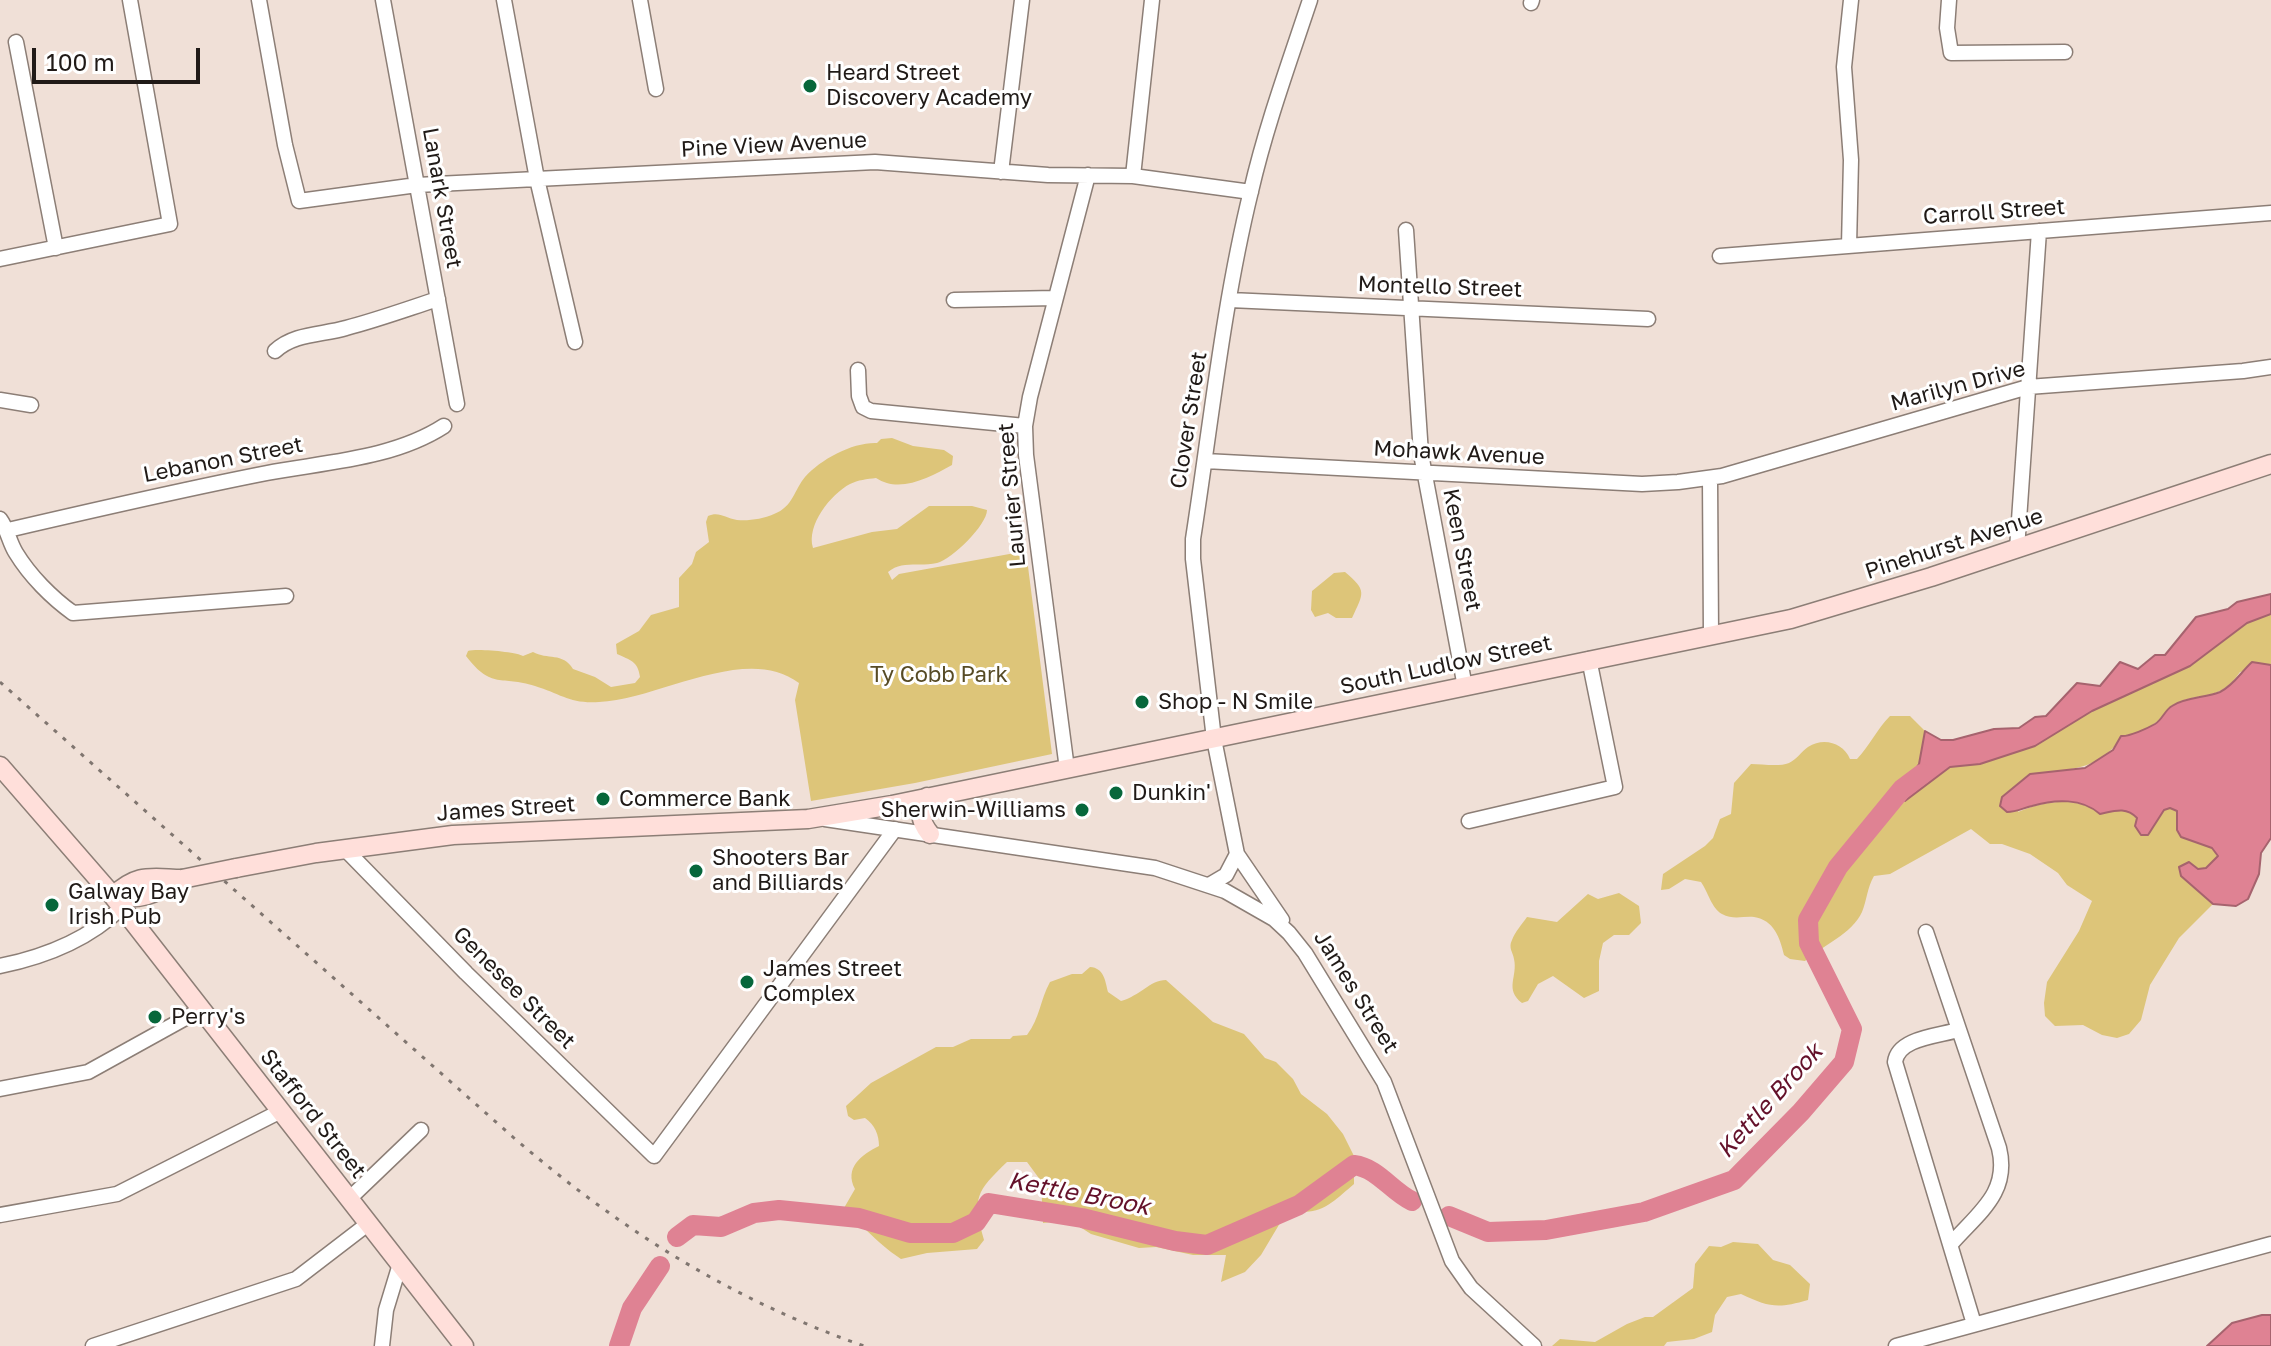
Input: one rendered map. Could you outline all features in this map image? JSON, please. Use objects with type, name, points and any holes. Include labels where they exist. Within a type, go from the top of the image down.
[{"type":"main road","name":"Pinehurst Avenue","points":[[1646,647],[1791,619],[1844,604],[2271,464]]},
{"type":"main road","name":"South Ludlow Street","points":[[817,818],[1214,739],[1646,647]]},
{"type":"main road","name":"Stafford Street","points":[[0,766],[117,902],[464,1346]]},
{"type":"main road","points":[[927,797],[921,813],[923,825],[930,834]]},
{"type":"main road","name":"James Street","points":[[117,902],[130,881],[182,879],[345,849],[453,835],[817,818]]},
{"type":"street","points":[[0,259],[170,224],[130,0]]},
{"type":"street","name":"Pine View Avenue","points":[[259,0],[285,145],[299,201],[417,185],[875,162],[1001,172],[1133,176],[1251,192]]},
{"type":"street","name":"Lanark Street","points":[[383,0],[457,404]]},
{"type":"street","points":[[504,0],[537,179],[575,342]]},
{"type":"street","points":[[640,0],[656,89]]},
{"type":"street","points":[[1001,172],[1022,0]]},
{"type":"street","points":[[1133,176],[1152,0]]},
{"type":"street","name":"Clover Street","points":[[1293,937],[1237,854],[1214,739],[1193,539],[1230,300],[1251,192],[1310,0]]},
{"type":"street","points":[[1849,246],[1851,160],[1844,67],[1851,0]]},
{"type":"street","points":[[1949,0],[1947,28],[1951,53],[2065,52]]},
{"type":"street","points":[[16,42],[56,248]]},
{"type":"street","name":"Laurier Street","points":[[1067,769],[1026,455],[1025,426],[1088,175]]},
{"type":"street","name":"Carroll Street","points":[[1720,256],[2271,213]]},
{"type":"street","name":"Keen Street","points":[[1406,230],[1424,473],[1465,687]]},
{"type":"street","points":[[2017,549],[2039,231]]},
{"type":"street","points":[[954,300],[1055,298]]},
{"type":"street","points":[[275,351],[299,338],[343,329],[438,299]]},
{"type":"street","name":"Montello Street","points":[[1230,300],[1648,319]]},
{"type":"street","name":"Marilyn Drive","points":[[1710,478],[2028,387],[2271,367]]},
{"type":"street","points":[[858,370],[859,396],[863,407],[871,411],[1025,426]]},
{"type":"street","points":[[0,400],[31,405]]},
{"type":"street","name":"Lebanon Street","points":[[4,525],[367,455],[419,439],[444,426]]},
{"type":"street","name":"Mohawk Avenue","points":[[1205,461],[1642,484],[1710,478]]},
{"type":"street","points":[[1710,478],[1711,635]]},
{"type":"street","points":[[4,525],[15,553],[48,592],[73,613],[286,596]]},
{"type":"street","points":[[1469,821],[1615,787],[1589,659]]},
{"type":"street","name":"James Street","points":[[817,818],[1126,862],[1169,871],[1256,907],[1282,925],[1361,1041],[1384,1082],[1452,1261],[1471,1288],[1534,1346]]},
{"type":"street","name":"Genesee Street","points":[[345,849],[466,973],[654,1156],[895,829]]},
{"type":"street","points":[[1209,885],[1226,875],[1237,854]]},
{"type":"street","points":[[0,966],[63,947],[109,920],[117,902]]},
{"type":"street","points":[[1926,932],[1999,1148],[2002,1173],[1993,1197],[1951,1244]]},
{"type":"street","points":[[0,1089],[91,1070],[200,1010]]},
{"type":"street","points":[[1958,1030],[1904,1045],[1896,1053],[1895,1062],[1974,1324]]},
{"type":"street","points":[[0,1215],[117,1194],[281,1111]]},
{"type":"street","points":[[349,1199],[421,1130]]},
{"type":"street","points":[[93,1346],[296,1279],[369,1223]]},
{"type":"street","points":[[1896,1346],[2271,1244]]},
{"type":"street","points":[[382,1346],[386,1310],[400,1264]]},
{"type":"green space","name":"Ty Cobb Park","points":[[892,438],[913,446],[944,450],[953,456],[952,465],[925,479],[905,484],[885,483],[876,478],[850,484],[835,495],[822,511],[813,530],[813,548],[872,532],[897,529],[929,506],[972,506],[987,510],[975,532],[943,560],[899,566],[888,572],[892,580],[899,574],[1026,551],[1052,754],[811,801],[795,700],[799,683],[778,672],[754,669],[729,671],[623,699],[589,702],[573,700],[523,683],[490,678],[466,656],[472,650],[523,656],[533,652],[560,658],[573,669],[611,687],[635,683],[640,677],[637,668],[633,662],[617,654],[616,644],[639,631],[651,615],[679,607],[679,578],[692,564],[696,552],[709,542],[708,516],[746,520],[774,514],[789,503],[805,477],[828,458],[858,445]]},
{"type":"green space","points":[[1345,572],[1361,592],[1352,618],[1336,618],[1328,613],[1315,617],[1311,610],[1312,591],[1334,573]]},
{"type":"green space","points":[[2271,614],[2271,665],[2240,672],[2216,693],[2173,705],[2152,725],[2121,737],[2113,748],[2093,763],[2069,770],[2030,774],[2018,812],[2060,802],[2081,804],[2100,814],[2120,810],[2131,812],[2148,834],[2164,810],[2170,808],[2177,811],[2177,830],[2181,837],[2212,848],[2218,856],[2206,868],[2181,876],[2213,904],[2179,938],[2150,985],[2141,1020],[2129,1034],[2117,1038],[2102,1035],[2083,1025],[2055,1026],[2045,1016],[2047,982],[2079,931],[2092,901],[2030,854],[2002,844],[1990,844],[1971,829],[1890,874],[1874,876],[1857,920],[1805,961],[1784,955],[1778,936],[1767,922],[1754,917],[1730,917],[1719,912],[1701,882],[1685,879],[1669,889],[1661,890],[1663,874],[1705,846],[1713,838],[1720,819],[1731,814],[1734,783],[1751,764],[1789,763],[1808,747],[1820,742],[1832,743],[1843,749],[1850,759],[1857,759],[1890,716],[1910,716],[1925,731],[1919,764],[1902,789],[1950,767],[1980,764],[2035,746],[2092,711],[2190,666],[2247,623]]},
{"type":"green space","points":[[1619,893],[1639,906],[1641,923],[1629,935],[1614,935],[1603,943],[1599,961],[1599,991],[1584,998],[1553,976],[1538,984],[1528,1001],[1522,1003],[1514,993],[1515,965],[1510,945],[1527,917],[1557,922],[1588,894],[1598,899]]},
{"type":"green space","points":[[1090,967],[1101,972],[1108,992],[1121,1001],[1166,980],[1213,1022],[1244,1034],[1265,1058],[1276,1062],[1293,1079],[1301,1094],[1327,1114],[1343,1134],[1354,1156],[1354,1184],[1318,1210],[1292,1209],[1286,1213],[1261,1255],[1245,1272],[1221,1282],[1226,1255],[1193,1255],[1156,1247],[1139,1248],[1091,1234],[1069,1220],[1043,1223],[1041,1181],[1027,1162],[1007,1162],[979,1196],[978,1214],[984,1240],[977,1249],[927,1253],[901,1259],[844,1208],[855,1189],[852,1175],[856,1163],[879,1146],[871,1124],[865,1118],[854,1120],[848,1116],[846,1106],[871,1083],[936,1047],[953,1047],[971,1039],[1010,1039],[1027,1035],[1050,982],[1072,974],[1082,974]]},
{"type":"green space","points":[[1733,1242],[1758,1244],[1773,1260],[1790,1265],[1810,1284],[1808,1300],[1773,1305],[1741,1294],[1727,1297],[1715,1315],[1712,1332],[1694,1339],[1667,1342],[1664,1346],[1552,1346],[1560,1339],[1595,1342],[1627,1324],[1653,1317],[1693,1288],[1695,1264],[1709,1246],[1721,1247]]},
{"type":"shaded area","points":[[2271,594],[2271,614],[2247,623],[2190,666],[2092,711],[2035,746],[1980,764],[1950,767],[1905,801],[1902,789],[1919,764],[1925,731],[1941,740],[1953,740],[1994,729],[2019,728],[2035,717],[2046,716],[2077,683],[2100,686],[2120,662],[2138,669],[2155,655],[2165,655],[2196,617]]},
{"type":"shaded area","points":[[2252,662],[2271,665],[2271,838],[2261,853],[2259,874],[2248,899],[2236,906],[2213,904],[2181,876],[2179,867],[2189,862],[2198,869],[2206,868],[2218,856],[2212,848],[2181,837],[2177,830],[2177,811],[2170,808],[2164,810],[2148,835],[2141,835],[2135,826],[2137,818],[2124,811],[2100,814],[2085,805],[2068,801],[2011,812],[2000,806],[2002,797],[2030,774],[2085,768],[2113,750],[2121,736],[2155,724],[2172,706],[2225,689]]},
{"type":"shaded area","points":[[2271,1315],[2271,1346],[2207,1346],[2232,1323]]},
{"type":"waterway","name":"Kettle Brook","points":[[1449,1216],[1488,1232],[1546,1230],[1644,1212],[1734,1180],[1801,1112],[1844,1062],[1852,1029],[1809,943],[1808,920],[1838,867],[1902,789],[1922,774]]},
{"type":"waterway","name":"Kettle Brook","points":[[677,1237],[693,1225],[721,1227],[754,1213],[779,1210],[859,1218],[910,1233],[953,1233],[976,1222],[989,1203],[1082,1218],[1175,1241],[1207,1245],[1299,1205],[1354,1165],[1370,1170],[1412,1201]]},
{"type":"waterway","name":"Kettle Brook","points":[[619,1346],[632,1308],[660,1266]]},
{"type":"railway","points":[[0,682],[514,1138],[595,1203],[636,1232],[723,1284],[768,1307],[864,1346]]},
{"type":"place","name":"Heard Street Discovery Academy","points":[[810,86]]},
{"type":"place","name":"Shop - N Smile","points":[[1142,702]]},
{"type":"place","name":"Dunkin'","points":[[1116,793]]},
{"type":"place","name":"Commerce Bank","points":[[603,799]]},
{"type":"place","name":"Sherwin-Williams","points":[[1082,810]]},
{"type":"place","name":"Shooters Bar and Billiards","points":[[696,871]]},
{"type":"place","name":"Galway Bay Irish Pub","points":[[52,905]]},
{"type":"place","name":"James Street Complex","points":[[747,982]]},
{"type":"place","name":"Perry's","points":[[155,1017]]}]
